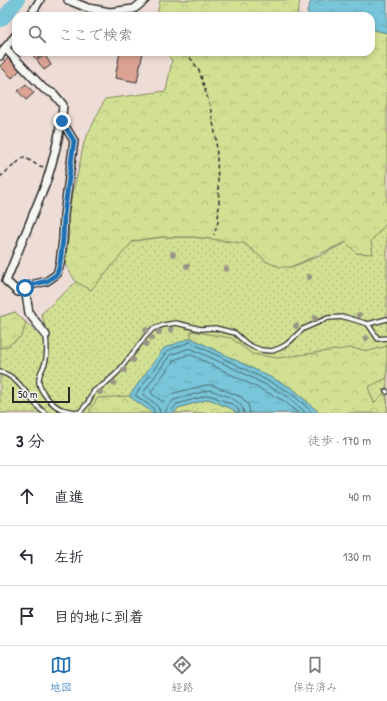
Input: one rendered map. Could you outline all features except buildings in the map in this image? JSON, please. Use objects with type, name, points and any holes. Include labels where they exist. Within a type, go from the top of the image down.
[{"type":"street","points":[[32,12],[40,0]]},
{"type":"street","points":[[68,0],[88,8],[110,12],[134,9],[146,0]]},
{"type":"street","points":[[0,56],[12,39]]},
{"type":"street","points":[[5,48],[12,55]]},
{"type":"street","points":[[13,56],[44,89],[54,94],[62,105],[62,121],[50,169],[6,281],[18,292],[31,285],[47,281],[57,274],[60,264],[64,215],[74,141],[62,121]]},
{"type":"street","points":[[25,288],[29,313],[46,335]]},
{"type":"lane","points":[[46,335],[46,361],[40,373],[38,382],[42,392],[52,403],[60,408],[79,413],[87,404],[94,391],[118,372],[146,336],[153,329],[163,325],[176,323],[201,329],[215,328],[235,333],[253,347],[261,350],[272,351],[287,344],[303,329],[328,318],[345,316],[368,324],[387,319]]},
{"type":"lane","points":[[368,324],[378,339],[387,338]]},
{"type":"lane","points":[[0,372],[12,378],[20,385],[39,409],[45,413]]},
{"type":"path","points":[[189,56],[199,70],[210,106],[216,138],[219,203],[218,222],[214,235]]},
{"type":"path","points":[[0,177],[24,157],[39,166],[50,169]]},
{"type":"green space","points":[[160,0],[300,0],[298,12],[158,12]]},
{"type":"green space","points":[[375,30],[387,33],[387,223],[371,241],[373,254],[356,253],[346,242],[291,267],[280,267],[267,262],[244,243],[193,237],[161,237],[133,241],[91,290],[76,282],[65,264],[69,233],[67,216],[84,142],[105,99],[166,91],[172,60],[168,56],[375,56]]},
{"type":"green space","points":[[387,221],[387,413],[0,413],[0,317],[15,312],[40,336],[48,334],[41,314],[76,282],[91,289],[133,241],[162,237],[193,237],[244,243],[267,262],[291,267],[320,256]]},
{"type":"green space","points":[[15,312],[26,323],[22,336],[6,347],[0,348],[0,317]]},
{"type":"green space","points":[[191,331],[231,338],[252,354],[278,358],[351,348],[369,351],[387,346],[387,378],[368,387],[374,403],[383,394],[387,398],[387,413],[317,413],[318,412],[292,388],[191,338]]},
{"type":"green space","points":[[129,396],[153,413],[90,413],[90,409],[98,398]]},
{"type":"green space","points":[[209,399],[232,409],[237,413],[174,413],[178,408]]},
{"type":"water","points":[[310,0],[387,0],[387,33],[375,30],[375,12],[307,12]]},
{"type":"water","points":[[191,338],[292,388],[318,412],[237,413],[232,409],[209,399],[178,408],[174,413],[153,413],[129,396],[164,348]]},
{"type":"waterway","points":[[0,20],[18,0]]},
{"type":"route","points":[[25,288],[47,281],[57,274],[60,264],[64,215],[74,141],[62,121]]}]
